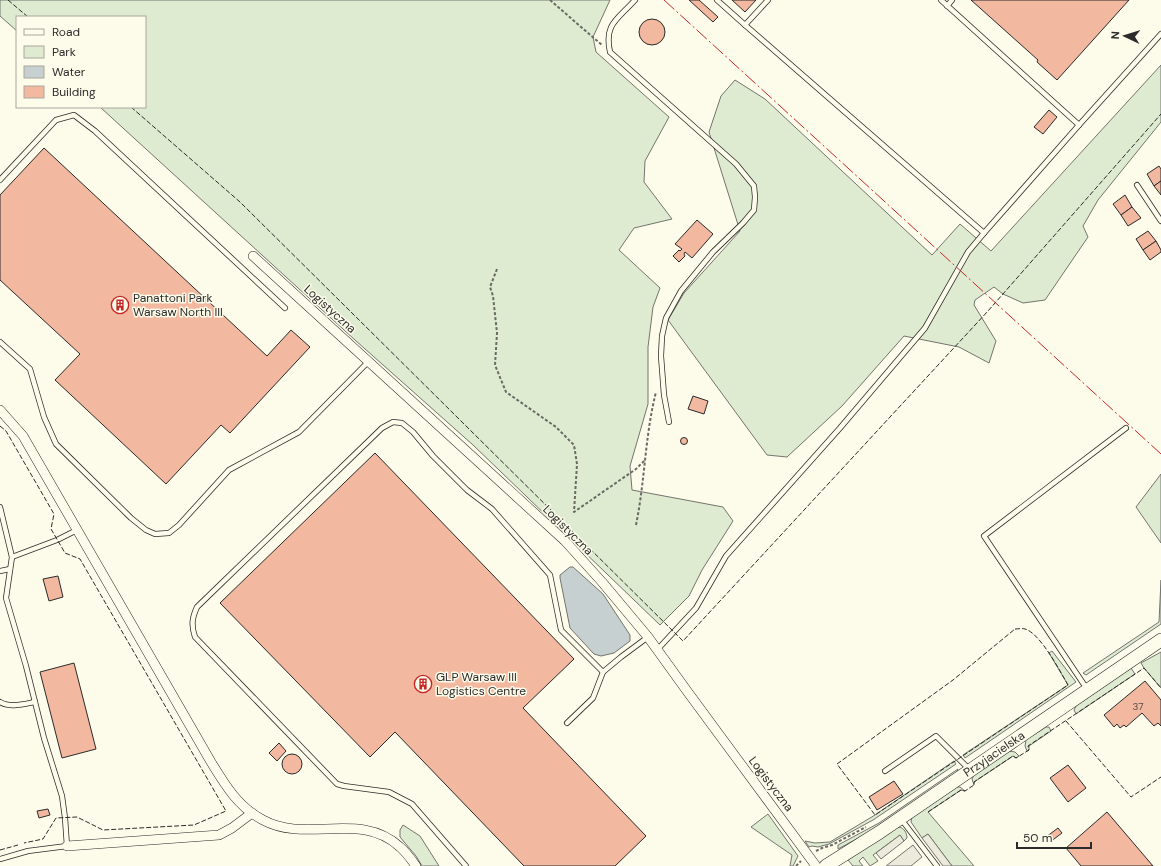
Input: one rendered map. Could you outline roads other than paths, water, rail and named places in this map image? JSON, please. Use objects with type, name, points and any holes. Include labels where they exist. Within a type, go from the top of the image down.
[{"type":"street","name":"Logistyczna","points":[[253,256],[564,541],[602,582],[648,637],[816,866]]},
{"type":"street","points":[[0,410],[23,436],[211,762],[230,792],[241,806],[263,821],[277,826],[295,829],[352,827],[369,830],[383,835],[401,847],[416,866]]},
{"type":"street","name":"Przyjacielska","points":[[826,866],[900,818],[1161,640]]},
{"type":"street","points":[[67,846],[219,834],[232,828],[252,813]]},
{"type":"lane","points":[[635,0],[610,26],[607,41],[610,52],[736,164],[754,186],[755,197],[754,210],[744,223],[713,252],[681,290],[666,318],[662,336],[661,356],[664,395],[669,422]]},
{"type":"lane","points":[[717,0],[984,233]]},
{"type":"lane","points":[[745,25],[768,0]]},
{"type":"lane","points":[[941,0],[1079,125]]},
{"type":"lane","points":[[947,6],[952,0]]},
{"type":"lane","points":[[657,650],[696,608],[726,556],[840,428],[925,328],[968,252],[1161,34]]},
{"type":"lane","points":[[0,180],[56,120],[74,115],[95,131],[284,308]]},
{"type":"lane","points":[[1137,185],[1161,221]]},
{"type":"lane","points":[[0,342],[30,369],[44,417],[56,444],[131,518],[146,530],[155,534],[170,533],[180,525],[229,470],[298,432],[369,361]]},
{"type":"lane","points":[[466,866],[412,804],[389,792],[337,784],[195,637],[192,627],[192,618],[197,607],[382,428],[393,422],[402,423],[413,432],[433,456],[467,490],[492,509],[550,575],[561,630],[603,672]]},
{"type":"lane","points":[[1088,690],[984,536],[1126,428]]},
{"type":"lane","points":[[0,507],[12,557],[6,598],[26,666],[44,738],[62,796],[67,846],[28,851],[0,859]]},
{"type":"lane","points":[[12,557],[57,540],[77,530]]},
{"type":"lane","points":[[0,571],[10,569]]},
{"type":"lane","points":[[567,723],[593,698],[603,672],[620,657],[648,637]]},
{"type":"lane","points":[[0,702],[3,704],[17,705],[35,702]]},
{"type":"lane","points":[[885,771],[936,736],[970,770]]},
{"type":"lane","points":[[900,818],[937,866]]},
{"type":"water","points":[[570,567],[573,567],[603,594],[630,635],[630,641],[614,653],[601,656],[594,654],[570,628],[560,575]]},
{"type":"place","name":"Panattoni Park Warsaw North III","points":[[120,305]]},
{"type":"place","name":"GLP Warsaw III Logistics Centre","points":[[423,684]]}]
